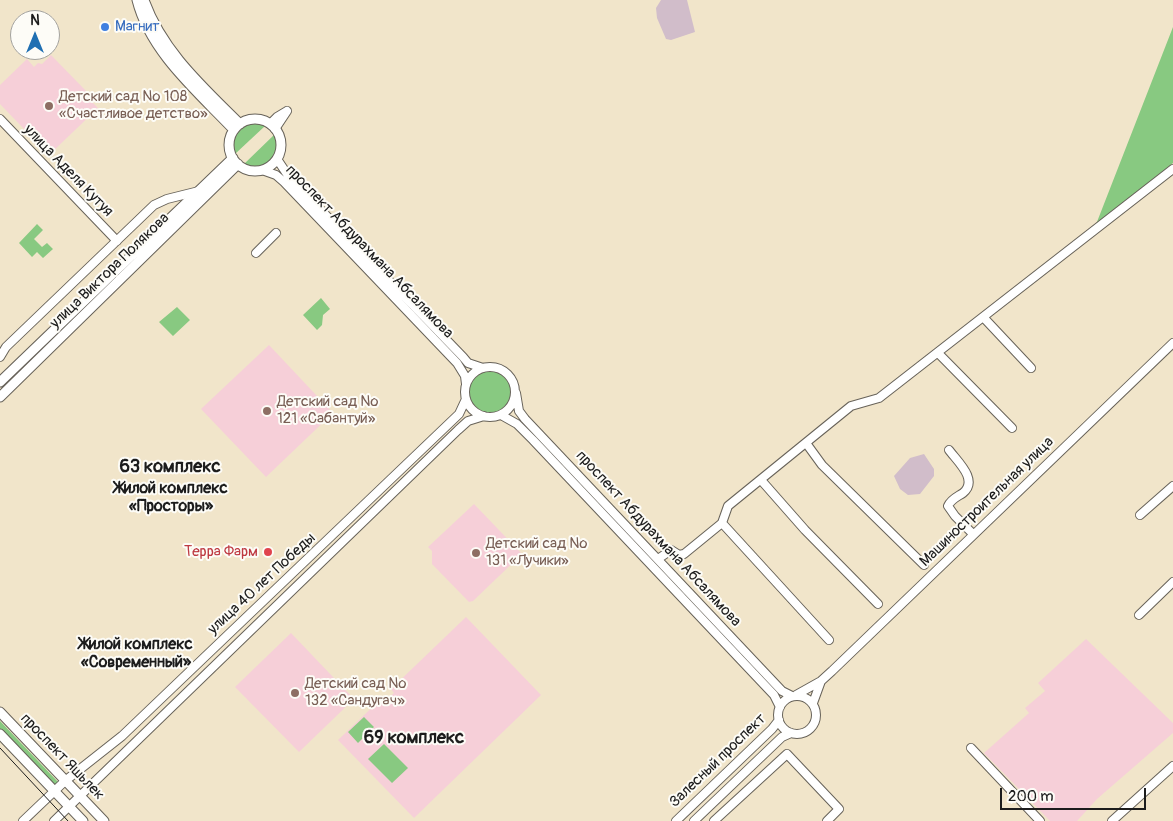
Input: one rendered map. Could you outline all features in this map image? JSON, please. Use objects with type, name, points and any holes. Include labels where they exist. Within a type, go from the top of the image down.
[{"type":"main road","points":[[137,0],[145,22],[164,54],[237,127]]},
{"type":"main road","points":[[144,0],[150,16],[170,50],[237,127]]},
{"type":"main road","points":[[250,120],[260,120],[272,126],[280,142],[277,159],[262,170],[248,170],[236,161],[230,144],[237,127],[250,120]]},
{"type":"main road","name":"улица Виктора Полякова","points":[[0,382],[199,191],[236,161]]},
{"type":"main road","name":"улица Виктора Полякова","points":[[0,396],[236,161]]},
{"type":"main road","name":"проспект Яшьлек","points":[[0,712],[104,821]]},
{"type":"main road","name":"проспект Яшьлек","points":[[0,734],[83,821]]},
{"type":"main road","points":[[29,765],[34,767],[39,765],[42,760],[40,755]]},
{"type":"street","name":"улица Аделя Кутуя","points":[[0,119],[117,241]]},
{"type":"street","name":"проспект Абдурахмана Абсалямова","points":[[277,159],[289,177],[462,357],[468,363],[483,368]]},
{"type":"street","points":[[658,559],[671,550],[679,555],[684,554],[722,523],[728,506],[851,406],[879,398],[938,354],[1173,169]]},
{"type":"street","name":"проспект Абдурахмана Абсалямова","points":[[262,170],[276,175],[284,182],[425,327],[462,369],[466,384]]},
{"type":"street","points":[[0,357],[6,347],[159,202],[199,191]]},
{"type":"street","points":[[256,253],[276,233]]},
{"type":"street","points":[[984,318],[1031,368]]},
{"type":"street","name":"Машиностроительная улица","points":[[794,696],[821,682],[1173,343]]},
{"type":"street","points":[[938,354],[1012,428]]},
{"type":"street","points":[[483,368],[499,368],[506,372],[515,385],[516,393],[512,404],[501,414],[484,416],[472,410],[466,399],[466,384],[470,376],[483,368]]},
{"type":"street","name":"проспект Абдурахмана Абсалямова","points":[[516,393],[519,410],[525,419],[782,691],[794,696]]},
{"type":"street","name":"улица 40 лет Победы","points":[[23,821],[65,781],[110,747],[272,596],[460,414],[466,399]]},
{"type":"street","name":"проспект Абдурахмана Абсалямова","points":[[501,414],[517,424],[533,440],[774,695],[780,707]]},
{"type":"street","name":"улица 40 лет Победы","points":[[54,821],[463,425],[474,418],[484,416]]},
{"type":"street","points":[[806,443],[822,465],[924,565]]},
{"type":"street","points":[[949,450],[970,479],[965,492],[948,506],[964,527],[973,534]]},
{"type":"street","points":[[761,480],[805,530],[878,604]]},
{"type":"street","points":[[1140,515],[1173,486]]},
{"type":"street","points":[[722,523],[830,640]]},
{"type":"street","points":[[1139,615],[1173,582]]},
{"type":"street","name":"Машиностроительная улица","points":[[813,703],[821,682]]},
{"type":"street","points":[[165,695],[173,697],[175,705]]},
{"type":"street","points":[[794,696],[805,697],[813,703],[817,714],[814,725],[804,733],[791,733],[781,725],[779,720],[780,707],[794,696]]},
{"type":"street","name":"Залесный проспект","points":[[676,821],[779,720]]},
{"type":"street","name":"Залесный проспект","points":[[694,821],[782,737],[791,733]]},
{"type":"street","points":[[971,748],[1040,821]]},
{"type":"street","points":[[714,821],[787,754],[839,809],[827,821]]},
{"type":"street","points":[[1112,821],[1173,766]]},
{"type":"shaded area","points":[[661,0],[687,0],[695,32],[671,40],[666,39],[657,18],[656,8]]},
{"type":"shaded area","name":"Детский сад № 108 «Счастливое детство»","points":[[26,60],[34,67],[38,63],[42,64],[46,60],[56,60],[89,94],[87,97],[98,108],[49,155],[0,104],[0,85]]},
{"type":"shaded area","name":"Детский сад № 121 «Сабантуй»","points":[[269,345],[333,413],[266,477],[201,409]]},
{"type":"shaded area","points":[[924,454],[934,469],[934,476],[920,494],[908,495],[900,489],[894,476],[910,458]]},
{"type":"shaded area","name":"Детский сад № 131 «Лучики»","points":[[474,504],[522,554],[473,601],[469,602],[432,564],[432,551],[428,547]]},
{"type":"shaded area","points":[[466,617],[541,695],[414,818],[338,740],[383,697],[387,699],[394,693],[391,689]]},
{"type":"shaded area","name":"Детский сад № 132 «Сандугач»","points":[[291,633],[354,699],[299,752],[235,687]]},
{"type":"shaded area","points":[[1086,639],[1173,723],[1173,733],[1097,799],[1077,821],[1050,821],[984,753],[1029,713],[1025,708],[1045,691],[1038,683]]},
{"type":"green space","points":[[1173,27],[1173,163],[1095,227]]},
{"type":"green space","points":[[256,123],[265,126],[235,154],[234,143],[237,133],[245,126]]},
{"type":"green space","points":[[275,134],[277,147],[270,162],[254,168],[244,164]]},
{"type":"green space","points":[[37,224],[43,230],[34,239],[42,247],[47,243],[53,249],[43,258],[37,252],[32,257],[19,243]]},
{"type":"green space","points":[[321,298],[330,309],[323,315],[322,325],[317,330],[303,315]]},
{"type":"green space","points":[[177,307],[190,320],[173,336],[159,322]]},
{"type":"green space","points":[[491,370],[503,374],[509,380],[513,392],[509,404],[503,410],[491,414],[479,410],[473,404],[469,392],[473,380],[479,374]]},
{"type":"green space","points":[[364,717],[374,727],[358,743],[348,732]]},
{"type":"green space","points":[[0,721],[59,783],[54,787],[0,731]]},
{"type":"green space","points":[[384,744],[408,768],[392,783],[368,759]]},
{"type":"tram line","points":[[0,748],[68,821]]},
{"type":"place","name":"Магнит","points":[[105,27]]},
{"type":"place","name":"Детский сад № 108 «Счастливое детство»","points":[[49,106]]},
{"type":"place","name":"Детский сад № 121 «Сабантуй»","points":[[267,411]]},
{"type":"place","name":"Терра Фарм","points":[[268,552]]},
{"type":"place","name":"Детский сад № 131 «Лучики»","points":[[476,553]]},
{"type":"place","name":"Детский сад № 132 «Сандугач»","points":[[295,693]]},
{"type":"district","name":"63 комплекс","points":[[170,467]]},
{"type":"district","name":"Жилой комплекс «Просторы»","points":[[171,498]]},
{"type":"district","name":"Жилой комплекс «Современный»","points":[[136,654]]},
{"type":"district","name":"69 комплекс","points":[[414,738]]}]
